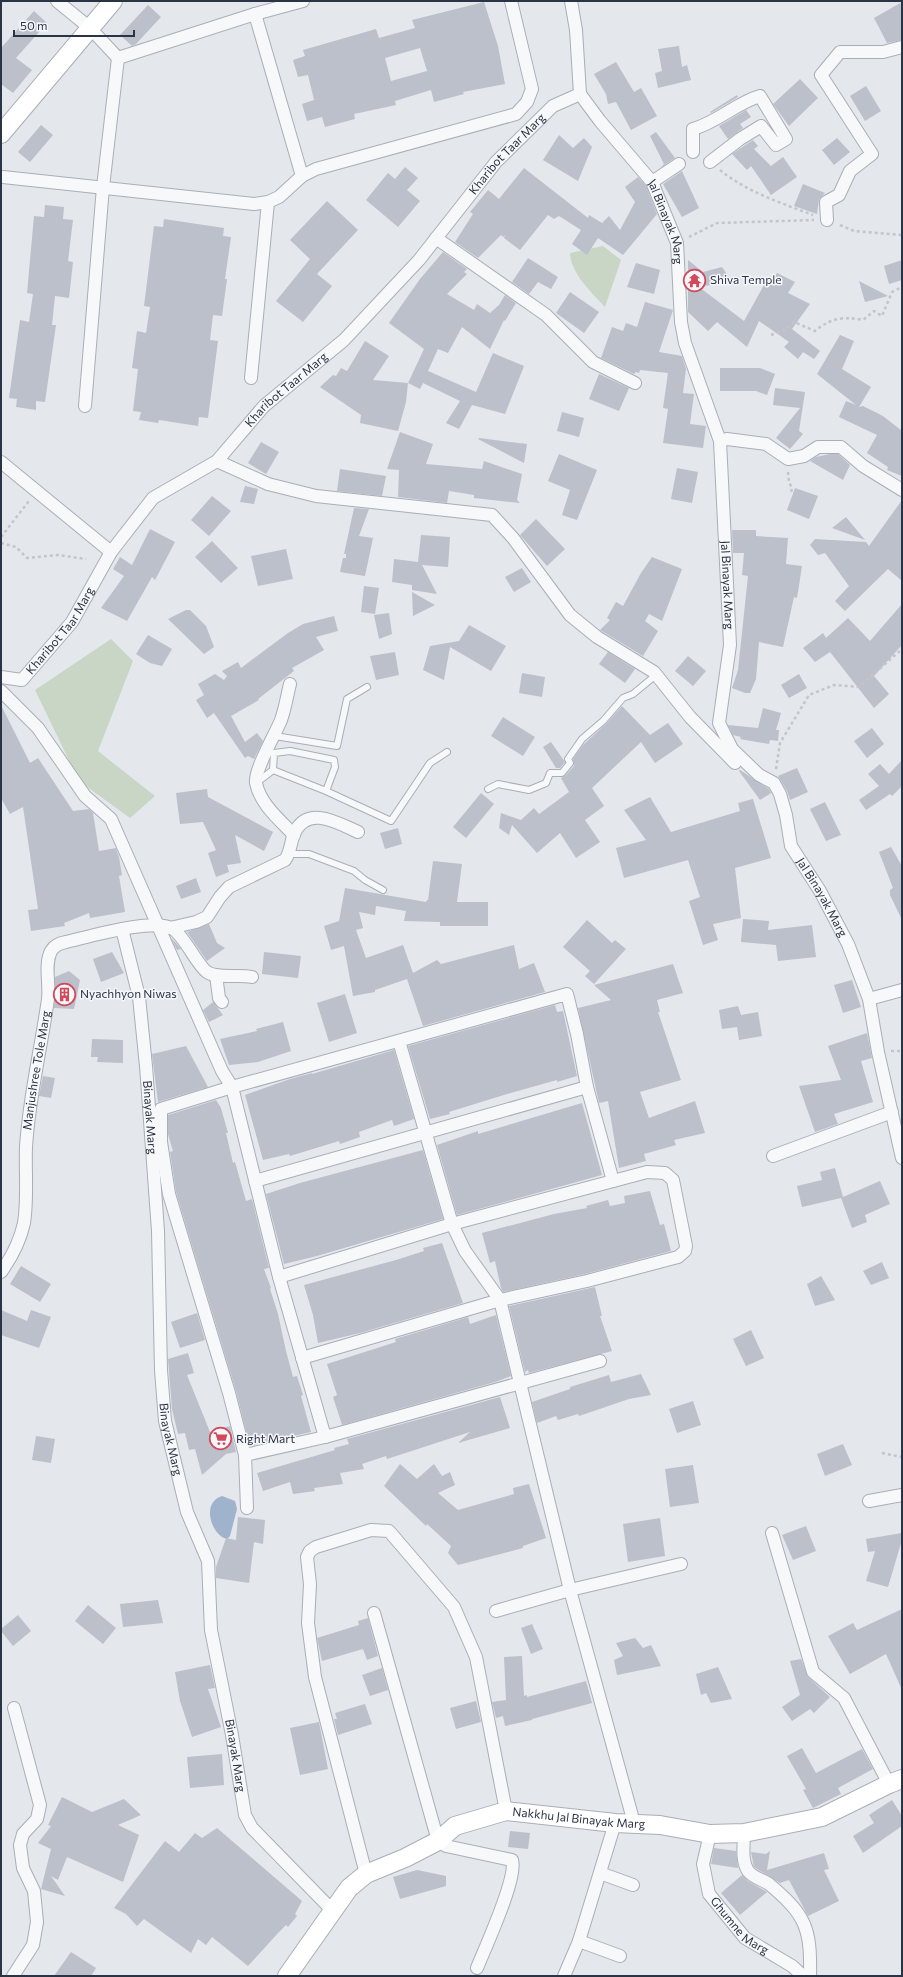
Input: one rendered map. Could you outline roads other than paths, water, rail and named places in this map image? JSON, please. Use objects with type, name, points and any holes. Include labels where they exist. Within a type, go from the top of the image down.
[{"type":"street","points":[[57,1],[90,28],[118,58],[103,187],[85,406]]},
{"type":"street","points":[[1,134],[113,1]]},
{"type":"street","points":[[118,58],[255,14],[303,1]]},
{"type":"street","points":[[3,177],[254,204],[268,202],[279,197],[302,176],[316,169],[516,114],[527,102],[532,89],[511,1]]},
{"type":"street","points":[[571,1],[576,30],[580,94]]},
{"type":"street","points":[[255,14],[302,176]]},
{"type":"street","points":[[827,220],[826,202],[839,196],[850,171],[872,154],[821,75],[840,52],[882,52],[902,47]]},
{"type":"street","name":"Jal Binayak Marg","points":[[580,94],[600,121],[652,182],[677,243],[681,322],[685,343],[720,441],[721,504],[727,567],[730,645],[719,723],[732,749],[759,775],[774,783],[780,794],[786,816],[791,846],[820,890],[848,944],[869,999],[902,1158]]},
{"type":"street","name":"Kharibot Taar Marg","points":[[1,677],[22,680],[72,622],[111,552],[153,498],[217,461],[264,406],[344,340],[419,260],[496,162],[553,106],[580,94]]},
{"type":"street","points":[[693,152],[693,129],[707,125],[747,100],[760,96],[786,139],[776,145],[761,126],[740,138],[710,162]]},
{"type":"street","points":[[652,182],[679,164]]},
{"type":"street","points":[[251,378],[268,202]]},
{"type":"street","points":[[436,238],[546,315],[593,362],[635,383]]},
{"type":"street","points":[[720,441],[727,438],[766,444],[788,459],[804,456],[818,447],[841,447],[863,466],[902,490]]},
{"type":"street","points":[[217,461],[268,484],[316,496],[492,515],[513,538],[570,615],[597,637],[654,672],[690,717],[738,765],[759,775]]},
{"type":"street","points":[[1,462],[111,552]]},
{"type":"street","points":[[290,684],[282,718],[275,736],[256,772],[256,783],[264,802],[294,835]]},
{"type":"street","points":[[1,692],[38,728],[85,796],[111,819],[222,1071],[232,1088],[279,1277],[324,1437]]},
{"type":"street","points":[[170,928],[196,922],[207,917],[220,897],[230,887],[285,860],[289,854],[294,835],[299,826],[316,816],[328,819],[358,832]]},
{"type":"street","points":[[158,924],[173,929],[206,971],[216,975],[237,974],[252,977]]},
{"type":"street","name":"Manjushree Tole Marg","points":[[1,1272],[14,1253],[24,1223],[26,1200],[26,1147],[33,1078],[48,995],[50,954],[52,950],[60,943],[122,929],[158,924]]},
{"type":"street","name":"Binayak Marg","points":[[122,929],[139,997],[146,1066],[158,1231],[161,1370],[165,1421],[187,1512],[208,1561],[211,1630],[231,1728],[245,1815],[252,1828],[332,1910]]},
{"type":"street","points":[[216,975],[219,998],[222,1002]]},
{"type":"street","points":[[869,999],[902,990]]},
{"type":"street","points":[[247,1508],[245,1455],[229,1394],[175,1215],[161,1142],[161,1109],[567,994],[577,1034],[587,1087],[613,1181]]},
{"type":"street","points":[[399,1041],[424,1132],[452,1224],[465,1251],[500,1300],[570,1590],[634,1824]]},
{"type":"street","points":[[254,1181],[587,1087]]},
{"type":"street","points":[[773,1156],[892,1112]]},
{"type":"street","points":[[279,1277],[452,1224],[647,1172],[665,1173],[673,1180],[684,1229],[685,1251],[678,1257],[587,1281],[500,1300],[302,1358]]},
{"type":"street","points":[[245,1455],[324,1437],[600,1361]]},
{"type":"street","points":[[869,1501],[902,1495]]},
{"type":"street","points":[[366,1874],[315,1677],[308,1622],[310,1584],[307,1557],[310,1551],[316,1546],[371,1530],[389,1531],[454,1607],[476,1657],[506,1811]]},
{"type":"street","points":[[772,1533],[813,1672],[844,1698],[895,1781]]},
{"type":"street","points":[[496,1611],[570,1590],[681,1564]]},
{"type":"street","points":[[374,1613],[438,1841],[446,1846],[512,1860],[514,1866],[505,1896],[477,1968]]},
{"type":"street","points":[[13,1976],[32,1945],[37,1922],[34,1891],[23,1868],[20,1845],[23,1834],[37,1819],[40,1805],[14,1708]]},
{"type":"street","name":"Nakkhu Jal Binayak Marg","points":[[287,1976],[332,1910],[349,1888],[366,1874],[405,1858],[438,1841],[455,1826],[506,1811],[634,1824],[710,1834],[744,1833],[822,1817],[895,1781]]},
{"type":"street","points":[[564,1976],[579,1941],[615,1823]]},
{"type":"street","points":[[744,1833],[743,1861],[749,1873],[765,1881],[790,1902],[806,1927],[811,1948],[810,1976]]},
{"type":"street","name":"Ghumne Marg","points":[[710,1834],[703,1864],[709,1894],[745,1938],[792,1966],[803,1976]]},
{"type":"street","points":[[600,1873],[633,1885]]},
{"type":"street","points":[[579,1941],[620,1956]]},
{"type":"lane","points":[[488,789],[498,784],[529,790],[546,783],[550,773],[562,774],[570,763],[568,759],[582,739],[603,721],[623,698],[633,694],[656,675]]},
{"type":"lane","points":[[275,736],[337,746],[347,699],[367,687]]},
{"type":"lane","points":[[256,783],[273,770],[274,753],[290,750],[334,760],[335,767],[326,791]]},
{"type":"lane","points":[[273,770],[326,791],[391,821],[430,763],[447,752]]},
{"type":"lane","points":[[289,854],[309,854],[354,871],[365,880],[383,890]]},
{"type":"water","points":[[222,1496],[235,1501],[237,1509],[230,1536],[227,1539],[222,1537],[213,1526],[210,1512],[211,1505],[215,1500]]},
{"type":"place","name":"Shiva Temple","points":[[694,280]]},
{"type":"place","name":"Nyachhyon Niwas","points":[[65,994]]},
{"type":"place","name":"Right Mart","points":[[220,1439]]}]
